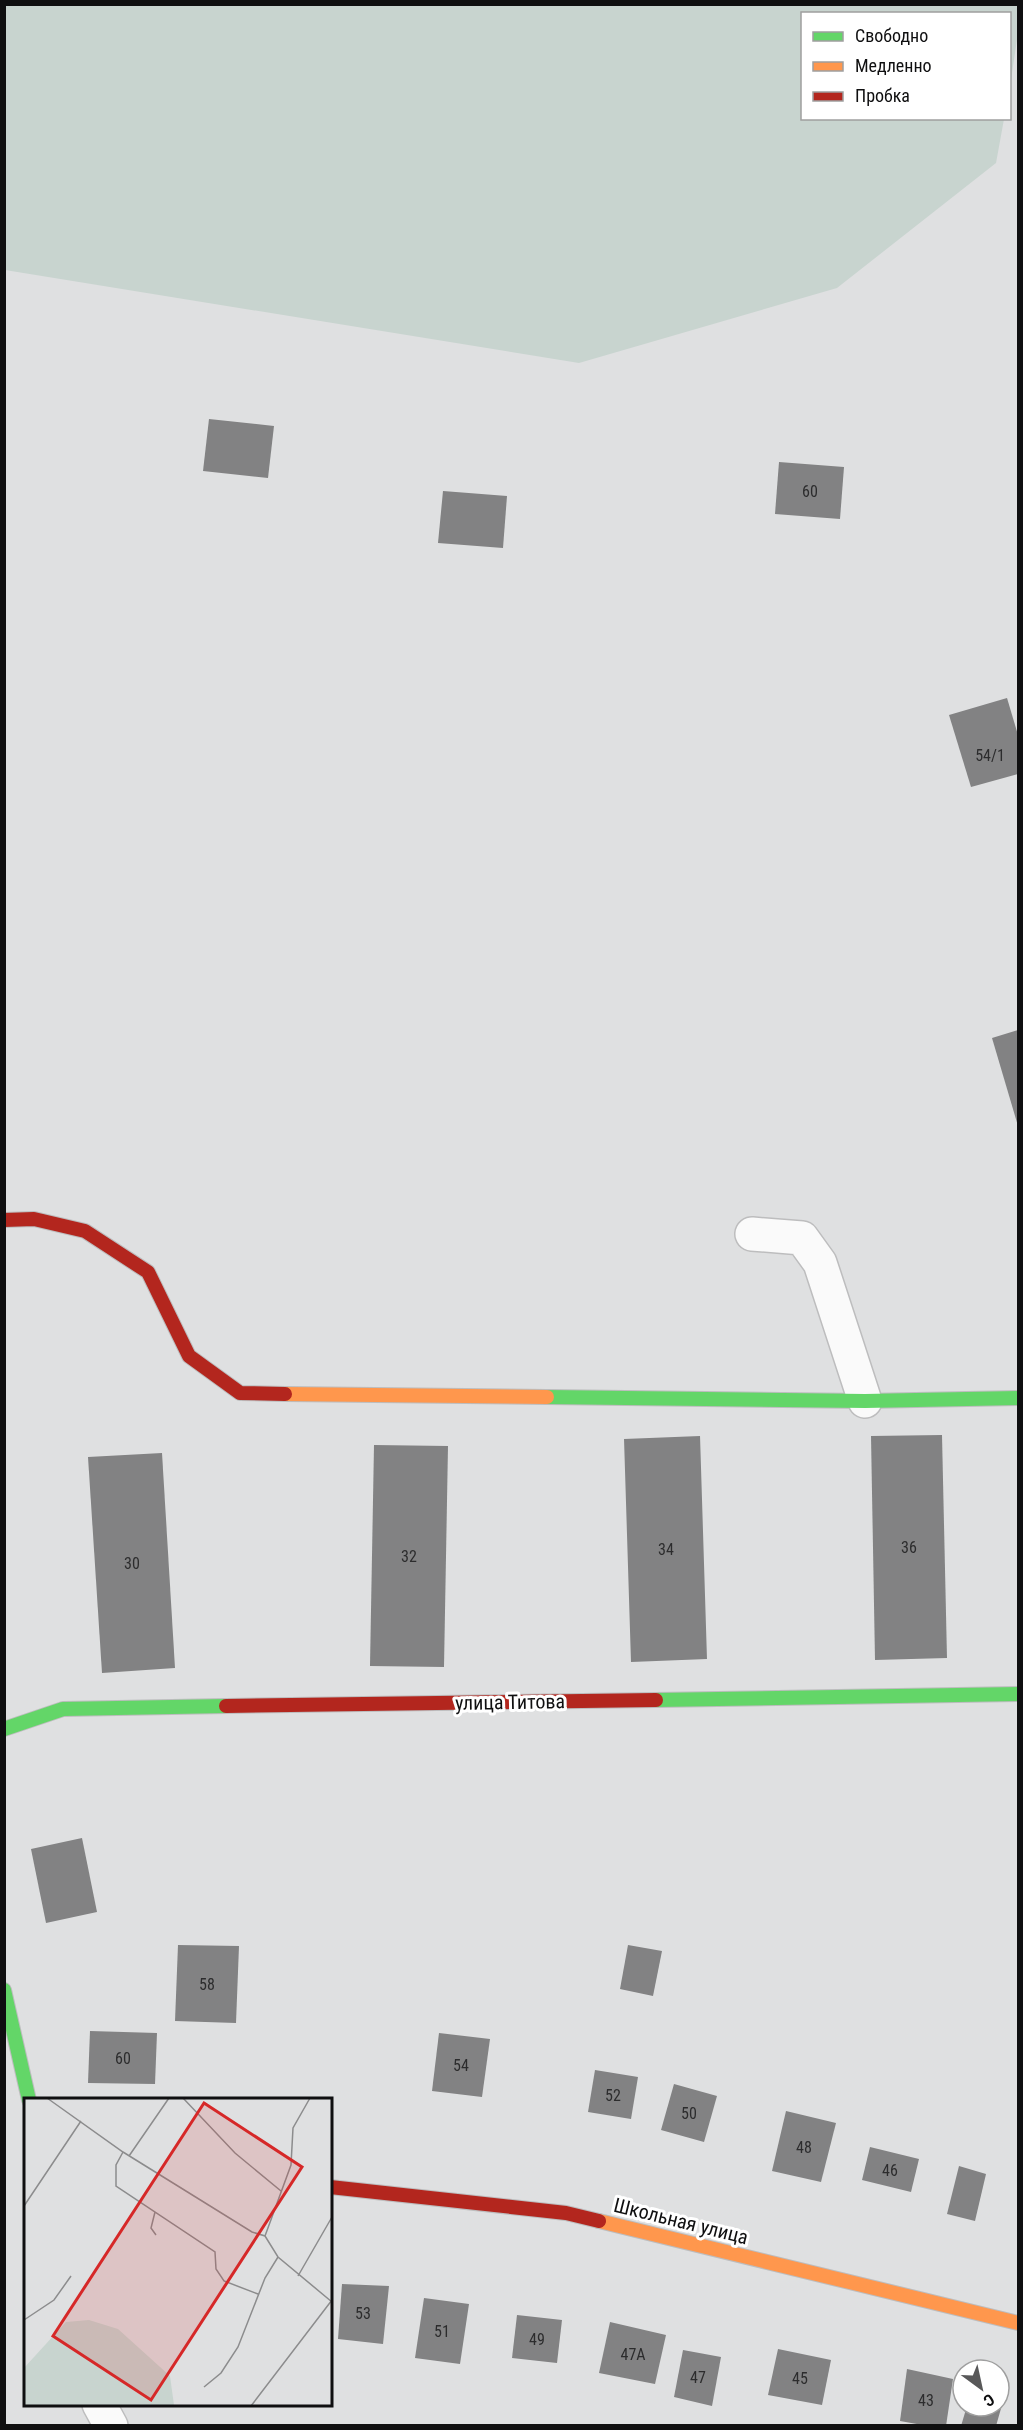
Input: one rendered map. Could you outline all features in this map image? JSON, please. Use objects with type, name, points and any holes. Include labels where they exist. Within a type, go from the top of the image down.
[{"type":"street","points":[[4,1220],[34,1219],[85,1231],[147,1272],[189,1356],[240,1393],[865,1401],[1018,1398]]},
{"type":"street","points":[[752,1234],[802,1238],[820,1263],[865,1401]]},
{"type":"street","name":"улица Титова","points":[[4,1729],[63,1709],[1018,1694]]},
{"type":"street","points":[[4,1990],[29,2098]]},
{"type":"street","name":"Школьная улица","points":[[332,2187],[566,2213],[1018,2323]]},
{"type":"street","points":[[100,2406],[111,2426]]},
{"type":"shaded area","points":[[1018,4],[1018,33],[1011,79],[1011,12],[801,12],[801,120],[1004,120],[996,163],[837,288],[579,363],[5,270],[5,5]]},
{"type":"building","points":[[209,419],[274,426],[268,478],[203,471]]},
{"type":"building","points":[[779,462],[844,467],[840,519],[775,514]]},
{"type":"building","points":[[443,491],[507,496],[503,548],[438,543]]},
{"type":"building","points":[[1007,698],[1018,735],[1018,774],[971,787],[949,715]]},
{"type":"building","points":[[1018,1030],[1018,1126],[992,1038]]},
{"type":"building","points":[[942,1435],[947,1658],[875,1660],[871,1436]]},
{"type":"building","points":[[700,1436],[707,1659],[631,1662],[624,1439]]},
{"type":"building","points":[[374,1445],[448,1446],[444,1667],[370,1666]]},
{"type":"building","points":[[162,1453],[175,1668],[102,1673],[88,1457]]},
{"type":"building","points":[[82,1838],[97,1912],[46,1923],[31,1849]]},
{"type":"building","points":[[178,1945],[239,1946],[236,2023],[175,2021]]},
{"type":"building","points":[[628,1945],[662,1951],[653,1996],[620,1989]]},
{"type":"building","points":[[90,2031],[157,2033],[155,2084],[88,2083]]},
{"type":"building","points":[[439,2033],[490,2039],[482,2097],[432,2091]]},
{"type":"building","points":[[595,2070],[638,2077],[631,2119],[588,2112]]},
{"type":"building","points":[[674,2084],[717,2096],[704,2142],[661,2130]]},
{"type":"building","points":[[786,2111],[836,2123],[821,2182],[772,2171]]},
{"type":"building","points":[[870,2147],[919,2159],[911,2192],[862,2180]]},
{"type":"building","points":[[959,2166],[986,2174],[975,2221],[947,2214]]},
{"type":"building","points":[[342,2284],[389,2286],[383,2344],[338,2339]]},
{"type":"building","points":[[424,2298],[469,2304],[460,2364],[415,2358]]},
{"type":"building","points":[[517,2315],[562,2320],[557,2363],[512,2358]]},
{"type":"building","points":[[610,2322],[666,2335],[655,2384],[599,2373]]},
{"type":"building","points":[[778,2349],[831,2360],[822,2405],[768,2395]]},
{"type":"building","points":[[683,2350],[721,2357],[712,2406],[674,2397]]},
{"type":"building","points":[[907,2369],[951,2379],[946,2426],[928,2426],[900,2421]]},
{"type":"building","points":[[963,2418],[998,2418],[996,2426],[961,2426]]},
{"type":"traffic: fast","points":[[547,1397],[865,1401],[1018,1398]]},
{"type":"traffic: fast","points":[[656,1700],[1018,1694]]},
{"type":"traffic: fast","points":[[4,1729],[63,1709],[226,1706]]},
{"type":"traffic: fast","points":[[4,1990],[29,2098]]},
{"type":"traffic: slow","points":[[285,1394],[547,1397]]},
{"type":"traffic: slow","points":[[599,2221],[1018,2323]]},
{"type":"traffic: jam","points":[[4,1220],[34,1219],[85,1231],[148,1272],[189,1356],[240,1393],[285,1394]]},
{"type":"traffic: jam","points":[[226,1706],[656,1700]]},
{"type":"traffic: jam","points":[[332,2187],[566,2213],[599,2221]]}]
